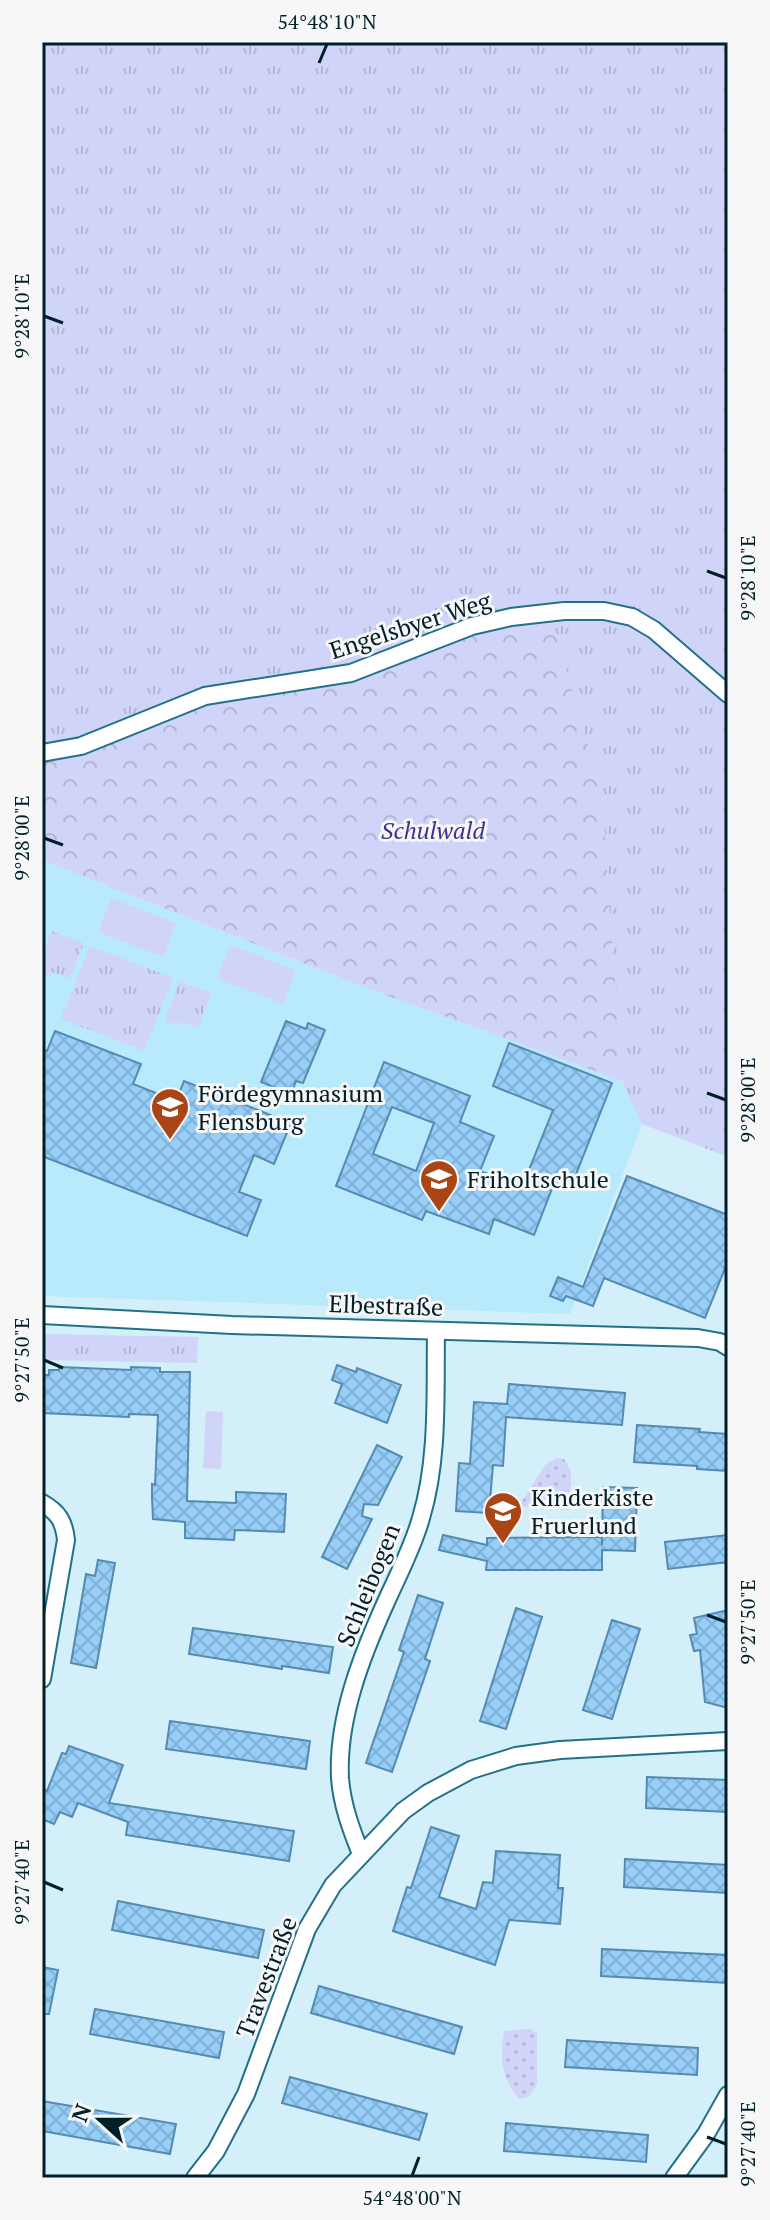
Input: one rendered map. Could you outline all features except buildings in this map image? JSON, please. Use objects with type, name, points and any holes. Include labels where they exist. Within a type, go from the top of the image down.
[{"type":"street","name":"Engelsbyer Weg","points":[[42,753],[81,746],[124,731],[205,696],[351,673],[472,626],[511,617],[564,611],[604,611],[632,617],[654,630],[728,694]]},
{"type":"street","name":"Elbestraße","points":[[42,1315],[232,1325],[698,1338],[720,1342],[728,1347]]},
{"type":"street","name":"Schleibogen","points":[[361,1854],[346,1817],[342,1790],[340,1776],[344,1737],[350,1701],[366,1651],[415,1535],[429,1484],[433,1462],[436,1331]]},
{"type":"street","points":[[42,1503],[57,1513],[64,1525],[66,1540],[42,1679]]},
{"type":"street","name":"Travestraße","points":[[195,2178],[221,2142],[246,2094],[307,1929],[333,1885],[403,1811],[428,1793],[471,1770],[516,1756],[560,1750],[728,1741]]},
{"type":"street","points":[[674,2178],[706,2134],[728,2095]]},
{"type":"shaded area","points":[[42,860],[361,986],[622,1081],[642,1124],[570,1314],[42,1296]]},
{"type":"green space","points":[[42,42],[728,42],[728,1157],[642,1124],[622,1081],[602,795],[42,759]]},
{"type":"green space","name":"Schulwald","points":[[551,616],[602,795],[622,1081],[361,986],[42,860],[42,759],[211,701],[339,681],[471,631]]},
{"type":"green space","points":[[111,898],[176,923],[164,957],[98,932]]},
{"type":"green space","points":[[52,931],[84,943],[70,978],[52,972],[50,976],[42,973],[42,956]]},
{"type":"green space","points":[[230,945],[296,970],[283,1004],[217,979]]},
{"type":"green space","points":[[90,946],[173,978],[144,1051],[61,1019]]},
{"type":"green space","points":[[180,981],[211,993],[198,1028],[180,1021],[178,1026],[165,1020]]},
{"type":"green space","points":[[42,1334],[198,1337],[197,1363],[42,1360]]},
{"type":"green space","points":[[206,1411],[223,1412],[221,1469],[203,1468]]},
{"type":"green space","points":[[556,1458],[564,1459],[571,1471],[570,1510],[521,1507],[545,1465]]},
{"type":"green space","points":[[531,2029],[537,2034],[537,2084],[530,2096],[519,2099],[508,2084],[503,2067],[504,2031]]},
{"type":"place","name":"Fördegymnasium Flensburg","points":[[170,1141]]},
{"type":"place","name":"Friholtschule","points":[[439,1213]]},
{"type":"place","name":"Kinderkiste Fruerlund","points":[[503,1545]]}]
